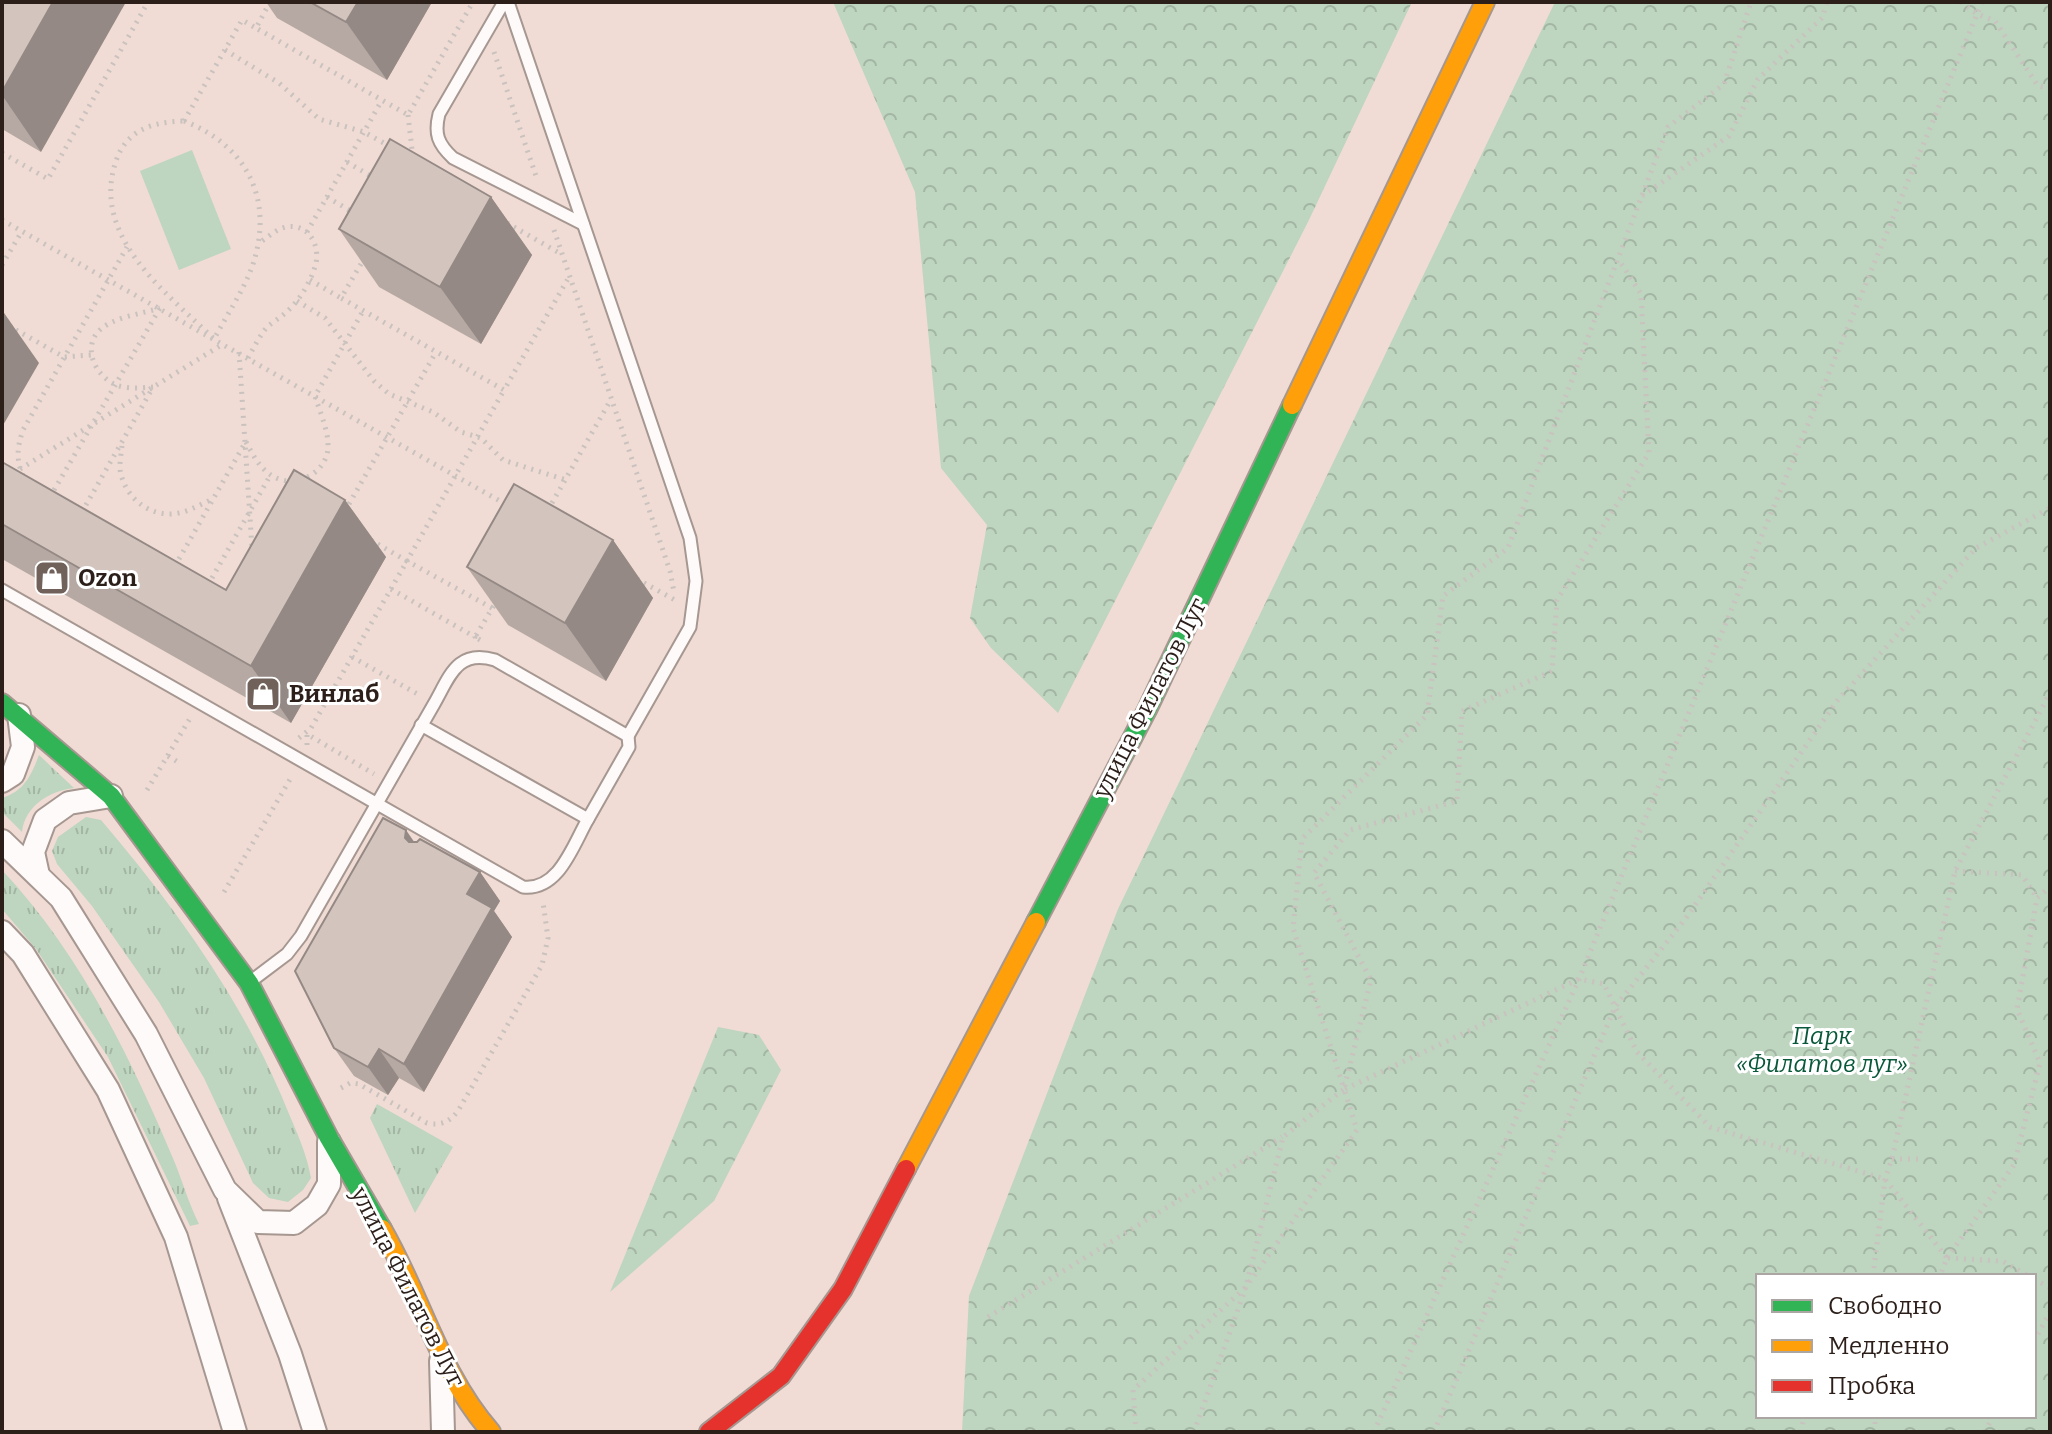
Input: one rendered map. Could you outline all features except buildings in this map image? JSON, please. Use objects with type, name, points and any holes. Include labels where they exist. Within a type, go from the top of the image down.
[{"type":"street","name":"улица Филатов Луг","points":[[736,1432],[781,1376],[843,1289],[1147,710],[1485,2]]},
{"type":"street","name":"улица Филатов Луг","points":[[11,709],[111,796],[249,983],[329,1138],[396,1253],[440,1352],[469,1407],[491,1432]]},
{"type":"street","points":[[2,781],[13,774],[23,747],[11,709]]},
{"type":"street","points":[[38,875],[33,852],[45,820],[69,803],[111,796]]},
{"type":"street","points":[[2,841],[61,898],[146,1034],[225,1190],[290,1354],[315,1432]]},
{"type":"street","points":[[2,932],[23,954],[108,1090],[176,1237],[235,1432]]},
{"type":"street","points":[[225,1190],[258,1222],[294,1223],[317,1205],[329,1184],[329,1138]]},
{"type":"street","points":[[440,1352],[443,1432]]},
{"type":"street","name":"улица Филатов Луг","points":[[709,1432],[781,1376]]},
{"type":"lane","points":[[506,2],[439,114],[435,129],[440,146],[453,158],[583,224]]},
{"type":"lane","points":[[2,590],[377,803],[442,847],[523,887],[541,887],[556,874],[629,747],[628,736],[690,627],[695,594],[695,561],[690,538],[506,2]]},
{"type":"lane","points":[[249,983],[287,954],[301,936],[421,725],[461,662],[482,657],[495,660],[628,736]]},
{"type":"lane","points":[[421,725],[588,819]]},
{"type":"path","points":[[2,153],[48,179],[148,2]]},
{"type":"path","points":[[256,28],[270,2]]},
{"type":"path","points":[[414,170],[408,115],[473,2]]},
{"type":"path","points":[[1136,1432],[1133,1390],[1246,1287],[1357,1130],[1293,928],[1302,839],[1427,715],[1443,596],[1508,548],[1668,127],[1724,84],[1751,2]]},
{"type":"path","points":[[1642,196],[1729,136],[1758,79],[1822,18],[1827,2]]},
{"type":"path","points":[[1961,2],[1977,14],[1995,21],[2038,86],[2050,88]]},
{"type":"path","points":[[1374,1432],[1579,979],[1982,2]]},
{"type":"path","points":[[184,121],[242,20],[408,115]]},
{"type":"path","points":[[487,30],[670,571],[674,611]]},
{"type":"path","points":[[225,50],[279,83],[319,119],[364,132],[413,159]]},
{"type":"path","points":[[307,232],[382,100]]},
{"type":"path","points":[[184,121],[204,129],[231,148],[250,175],[258,197],[261,221],[251,269],[214,339],[152,282],[127,247],[114,211],[110,180],[120,150],[136,133],[160,122],[184,121]]},
{"type":"path","points":[[347,162],[388,185]]},
{"type":"path","points":[[327,197],[367,221]]},
{"type":"path","points":[[496,217],[563,255]]},
{"type":"path","points":[[2,220],[516,510]]},
{"type":"path","points":[[248,358],[264,331],[297,301],[310,280],[317,250],[307,232],[286,227],[258,244]]},
{"type":"path","points":[[2,265],[22,231]]},
{"type":"path","points":[[30,486],[20,469],[18,446],[23,430],[127,247]]},
{"type":"path","points":[[2,250],[11,250]]},
{"type":"path","points":[[341,298],[368,252]]},
{"type":"path","points":[[1344,1089],[1371,980],[1314,873],[1350,830],[1457,801],[1462,711],[1552,671],[1557,600],[1649,453],[1641,294],[1618,259]]},
{"type":"path","points":[[224,892],[307,749],[307,734],[570,276]]},
{"type":"path","points":[[310,280],[504,390]]},
{"type":"path","points":[[297,301],[325,318],[381,389],[433,412],[461,432],[478,436],[503,460],[566,480]]},
{"type":"path","points":[[154,386],[116,385],[102,374],[91,355],[97,333],[111,323],[160,308]]},
{"type":"path","points":[[49,499],[160,308]]},
{"type":"path","points":[[246,442],[257,462],[280,479],[302,479],[322,465],[329,443],[315,396],[363,311]]},
{"type":"path","points":[[2,322],[64,357],[91,355]]},
{"type":"path","points":[[20,469],[223,344]]},
{"type":"path","points":[[239,352],[253,554]]},
{"type":"path","points":[[339,522],[436,352]]},
{"type":"path","points":[[69,511],[79,517],[154,386]]},
{"type":"path","points":[[547,513],[610,401]]},
{"type":"path","points":[[123,441],[121,476],[131,497],[143,507],[162,514],[181,513],[213,499]]},
{"type":"path","points":[[184,576],[173,570],[246,442]]},
{"type":"path","points":[[195,583],[206,589],[271,474]]},
{"type":"path","points":[[38,492],[59,505]]},
{"type":"path","points":[[1434,1432],[1615,1007],[1686,918],[1837,701],[1976,548],[2050,508]]},
{"type":"path","points":[[366,537],[492,608]]},
{"type":"path","points":[[634,577],[675,600]]},
{"type":"path","points":[[391,589],[489,645]]},
{"type":"path","points":[[461,662],[499,596]]},
{"type":"path","points":[[352,657],[434,704]]},
{"type":"path","points":[[1873,1274],[1885,1179],[1955,871],[2050,693]]},
{"type":"path","points":[[147,790],[199,702]]},
{"type":"path","points":[[297,739],[307,734]]},
{"type":"path","points":[[307,734],[389,782]]},
{"type":"path","points":[[168,756],[181,764]]},
{"type":"path","points":[[1955,871],[2022,875],[2037,898]]},
{"type":"path","points":[[341,1088],[350,1083],[359,1084],[427,1123],[451,1120],[542,965],[548,938],[541,887]]},
{"type":"path","points":[[1941,1274],[1947,1258],[2014,1165],[2040,1063],[2017,1009],[2037,898],[2050,887]]},
{"type":"path","points":[[988,1317],[1283,1137],[1344,1089],[1579,979],[1604,984],[1637,1052],[1710,1127],[1885,1179],[1947,1258],[2002,1261],[2025,1274]]},
{"type":"path","points":[[1194,1432],[1246,1287],[1283,1137]]},
{"type":"path","points":[[1892,1159],[1924,1159]]},
{"type":"path","points":[[2036,1337],[2050,1312]]},
{"type":"green space","points":[[833,2],[1412,2],[1308,222],[1058,713],[991,648],[970,618],[987,525],[941,468],[915,192]]},
{"type":"green space","name":"Парк «Филатов луг»","points":[[1555,2],[2050,2],[2050,1432],[962,1432],[969,1296],[1118,909]]},
{"type":"green space","points":[[192,150],[231,249],[179,270],[140,171]]},
{"type":"green space","points":[[39,755],[74,788],[56,792],[40,801],[28,815],[22,832],[2,812],[2,798],[26,782]]},
{"type":"green space","points":[[86,817],[101,820],[156,888],[207,959],[252,1034],[296,1130],[311,1178],[303,1190],[288,1202],[269,1198],[253,1183],[204,1078],[159,1002],[92,906],[57,864],[52,851],[58,837]]},
{"type":"green space","points":[[2,870],[55,935],[99,1005],[138,1080],[199,1224],[190,1226],[108,1057],[36,949],[2,909]]},
{"type":"green space","points":[[718,1027],[759,1035],[781,1070],[714,1201],[610,1292]]},
{"type":"green space","points":[[377,1104],[453,1147],[415,1213],[370,1118]]},
{"type":"traffic: fast","points":[[1036,922],[1147,710],[1292,405]]},
{"type":"traffic: fast","points":[[2,703],[111,796],[249,983],[329,1138],[382,1229]]},
{"type":"traffic: slow","points":[[1292,405],[1485,2]]},
{"type":"traffic: slow","points":[[906,1169],[1036,922]]},
{"type":"traffic: slow","points":[[382,1229],[444,1360],[473,1409],[491,1432]]},
{"type":"traffic: jam","points":[[709,1432],[781,1376],[843,1289],[906,1169]]},
{"type":"place","name":"Ozon","points":[[52,578]]},
{"type":"place","name":"Винлаб","points":[[263,694]]}]
